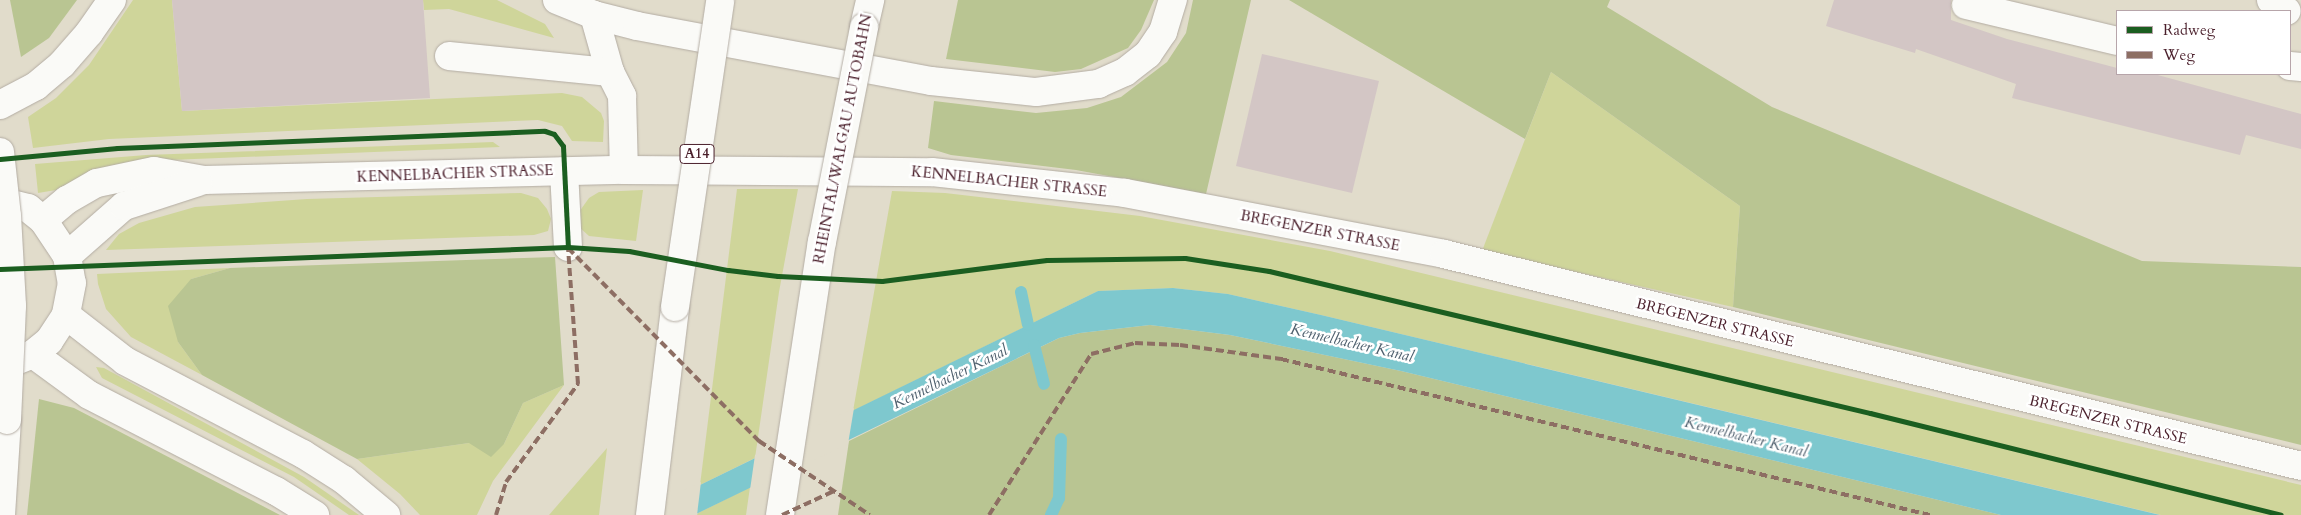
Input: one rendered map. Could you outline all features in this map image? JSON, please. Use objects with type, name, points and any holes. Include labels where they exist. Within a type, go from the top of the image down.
[{"type":"main road","points":[[0,105],[36,86],[62,64],[89,34],[112,0]]},
{"type":"main road","points":[[558,0],[594,15],[637,26],[930,81],[1036,92],[1098,84],[1125,72],[1148,54],[1163,32],[1174,0]]},
{"type":"main road","name":"A14","points":[[650,515],[675,307],[720,0]]},
{"type":"main road","name":"RHEINTAL/WALGAU AUTOBAHN","points":[[780,515],[822,242],[870,0]]},
{"type":"main road","points":[[2271,0],[2285,10]]},
{"type":"main road","points":[[1966,5],[2116,41]]},
{"type":"main road","points":[[594,15],[610,72],[622,96],[624,170]]},
{"type":"main road","points":[[449,56],[610,72]]},
{"type":"main road","points":[[0,152],[8,216],[12,306],[7,420],[2,464],[2,515]]},
{"type":"main road","name":"KENNELBACHER STRASSE","points":[[43,220],[67,200],[97,183],[128,174],[154,171],[204,180],[624,170],[932,172],[1125,194]]},
{"type":"main road","points":[[564,171],[568,247]]},
{"type":"main road","name":"KENNELBACHER STRASSE","points":[[67,256],[124,206],[204,180]]},
{"type":"main road","name":"BREGENZER STRASSE","points":[[1125,194],[1444,254],[2301,466]]},
{"type":"main road","points":[[0,201],[28,208],[43,220],[67,256],[72,283],[66,315],[48,341],[33,354],[0,367]]},
{"type":"main road","points":[[66,315],[126,361],[303,454],[344,480],[386,515]]},
{"type":"main road","points":[[33,354],[89,395],[276,491],[315,515]]},
{"type":"green space","points":[[10,0],[77,0],[49,38],[21,57]]},
{"type":"green space","points":[[133,0],[172,0],[182,111],[562,93],[582,97],[601,113],[604,121],[603,142],[572,141],[562,126],[538,120],[109,139],[33,148],[28,117],[56,98],[89,65]]},
{"type":"green space","points":[[423,0],[497,0],[545,24],[554,38],[449,9],[424,10]]},
{"type":"green space","points":[[958,0],[1154,0],[1141,30],[1128,48],[1081,69],[1055,72],[946,59]]},
{"type":"green space","points":[[1193,0],[1251,0],[1206,194],[1076,170],[951,155],[928,148],[934,101],[1036,113],[1087,108],[1121,97],[1167,62],[1186,33]]},
{"type":"green space","points":[[1289,0],[1610,0],[1607,7],[1772,107],[2142,261],[2301,267],[2301,445],[1733,307],[1740,206],[1551,72],[1525,139]]},
{"type":"green space","points":[[1551,72],[1740,206],[1733,307],[1482,251]]},
{"type":"green space","points":[[493,142],[500,147],[145,161],[56,190],[38,193],[35,164],[146,155]]},
{"type":"green space","points":[[737,189],[798,189],[779,292],[755,458],[700,485]]},
{"type":"green space","points":[[643,190],[636,241],[589,236],[579,227],[579,212],[589,198],[599,192]]},
{"type":"green space","points":[[892,191],[945,193],[1140,216],[1330,251],[2301,485],[2301,515],[2161,515],[1321,315],[1228,294],[1173,288],[1098,291],[853,411]]},
{"type":"green space","points":[[521,193],[538,198],[547,209],[551,219],[548,231],[534,235],[106,250],[119,234],[139,223],[195,207],[307,199]]},
{"type":"green space","points":[[555,257],[564,385],[523,403],[504,444],[491,457],[469,443],[357,459],[202,375],[178,342],[168,306],[191,279],[230,268]]},
{"type":"green space","points":[[230,268],[191,279],[178,342],[202,375],[131,337],[106,309],[98,284],[97,274]]},
{"type":"green space","points":[[1150,325],[1230,335],[1401,371],[2001,515],[838,515],[849,441],[1059,338],[1080,333]]},
{"type":"green space","points":[[96,367],[104,368],[304,477],[359,515],[349,515],[294,477],[102,378]]},
{"type":"green space","points":[[564,385],[493,481],[477,515],[420,515],[400,494],[357,459],[469,443],[504,444],[523,403]]},
{"type":"green space","points":[[39,399],[74,408],[280,515],[27,515]]},
{"type":"green space","points":[[607,448],[599,515],[549,515]]},
{"type":"green space","points":[[750,487],[746,515],[697,515],[698,513]]},
{"type":"water","name":"Kennelbacher Kanal","points":[[1173,288],[1228,294],[1321,315],[2160,515],[2001,515],[1401,371],[1230,335],[1150,325],[1080,333],[1059,338],[694,515],[700,485],[1098,291]]},
{"type":"pier","points":[[854,408],[848,444],[750,490],[755,455]]},
{"type":"pier","points":[[701,482],[697,515],[634,515],[636,513]]},
{"type":"building","points":[[172,0],[423,0],[430,98],[182,111]]},
{"type":"building","points":[[1834,0],[1951,0],[1951,20],[2007,39],[2116,68],[2116,75],[2158,75],[2301,114],[2301,149],[2246,135],[2240,155],[2012,98],[2016,84],[1916,49],[1915,53],[1826,26]]},
{"type":"building","points":[[1262,54],[1379,81],[1352,193],[1236,166]]},
{"type":"waterway","points":[[1021,292],[1028,324]]},
{"type":"waterway","points":[[1034,345],[1044,384]]},
{"type":"waterway","points":[[1051,515],[1059,498],[1061,439]]},
{"type":"marked path","points":[[496,515],[506,482],[578,384],[568,247]]},
{"type":"marked path","points":[[568,248],[759,441],[870,515]]},
{"type":"marked path","points":[[989,515],[1091,354],[1135,343],[1180,345],[1281,359],[1930,515]]},
{"type":"marked path","points":[[782,515],[834,491]]},
{"type":"cycle path","points":[[0,159],[117,148],[545,131],[554,134],[563,146],[568,247]]},
{"type":"cycle path","points":[[0,269],[568,247],[629,251],[728,270],[778,276],[882,281],[1047,260],[1185,258],[1269,271],[1870,413],[2281,515]]}]
